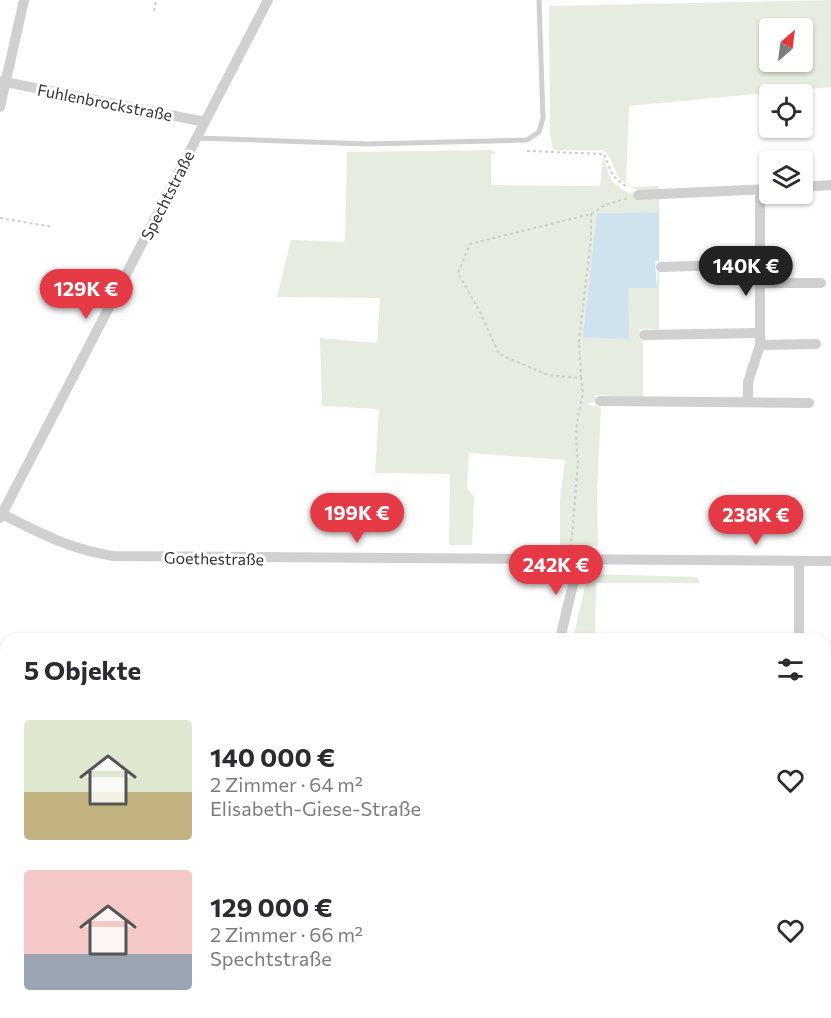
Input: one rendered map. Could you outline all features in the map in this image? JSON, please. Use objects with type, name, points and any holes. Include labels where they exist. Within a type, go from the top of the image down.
[{"type":"street","points":[[0,107],[3,81],[24,0]]},
{"type":"street","name":"Spechtstraße","points":[[1,517],[268,0]]},
{"type":"street","name":"Fuhlenbrockstraße","points":[[3,81],[205,122]]},
{"type":"street","points":[[813,186],[831,185]]},
{"type":"street","points":[[638,195],[759,190]]},
{"type":"street","points":[[748,402],[748,382],[760,345],[758,333],[764,204]]},
{"type":"street","points":[[661,267],[760,264]]},
{"type":"street","points":[[761,283],[821,283]]},
{"type":"street","points":[[644,334],[758,333]]},
{"type":"street","points":[[760,345],[816,344]]},
{"type":"street","points":[[600,401],[809,403]]},
{"type":"street","name":"Goethestraße","points":[[1,517],[60,543],[87,552],[113,556],[831,561]]},
{"type":"street","points":[[561,633],[574,559]]},
{"type":"street","points":[[799,561],[799,633]]},
{"type":"lane","points":[[196,138],[367,144],[513,141],[534,137],[539,132],[543,118],[539,0]]},
{"type":"path","points":[[154,11],[156,0]]},
{"type":"path","points":[[513,141],[522,151],[604,154],[613,176],[638,195]]},
{"type":"path","points":[[581,378],[548,375],[499,354],[480,312],[458,273],[470,244],[591,214],[605,205],[638,195]]},
{"type":"path","points":[[574,559],[578,463],[577,423],[583,392],[579,340],[591,239],[591,214]]},
{"type":"path","points":[[0,218],[53,227]]},
{"type":"shaded area","points":[[831,0],[831,87],[813,89],[813,84],[759,84],[759,94],[629,106],[626,182],[630,186],[619,176],[609,156],[603,150],[553,150],[550,133],[549,6]]},
{"type":"shaded area","points":[[492,150],[496,154],[491,154],[491,185],[600,186],[603,157],[609,175],[617,186],[630,193],[659,198],[659,212],[597,213],[628,287],[657,288],[657,272],[659,272],[659,329],[639,329],[639,340],[643,340],[643,397],[595,395],[595,402],[588,403],[601,407],[597,490],[598,546],[560,545],[560,499],[565,460],[469,453],[467,488],[474,497],[472,545],[449,545],[450,474],[375,473],[379,409],[322,406],[320,338],[377,343],[380,298],[277,297],[291,240],[345,242],[347,152]]},
{"type":"shaded area","points":[[659,186],[659,193],[645,192],[631,187]]},
{"type":"shaded area","points":[[590,574],[697,577],[700,583],[596,583],[595,633],[574,633],[587,578]]},
{"type":"water","points":[[659,212],[659,261],[655,261],[657,288],[628,288],[629,339],[583,337],[597,213]]}]
